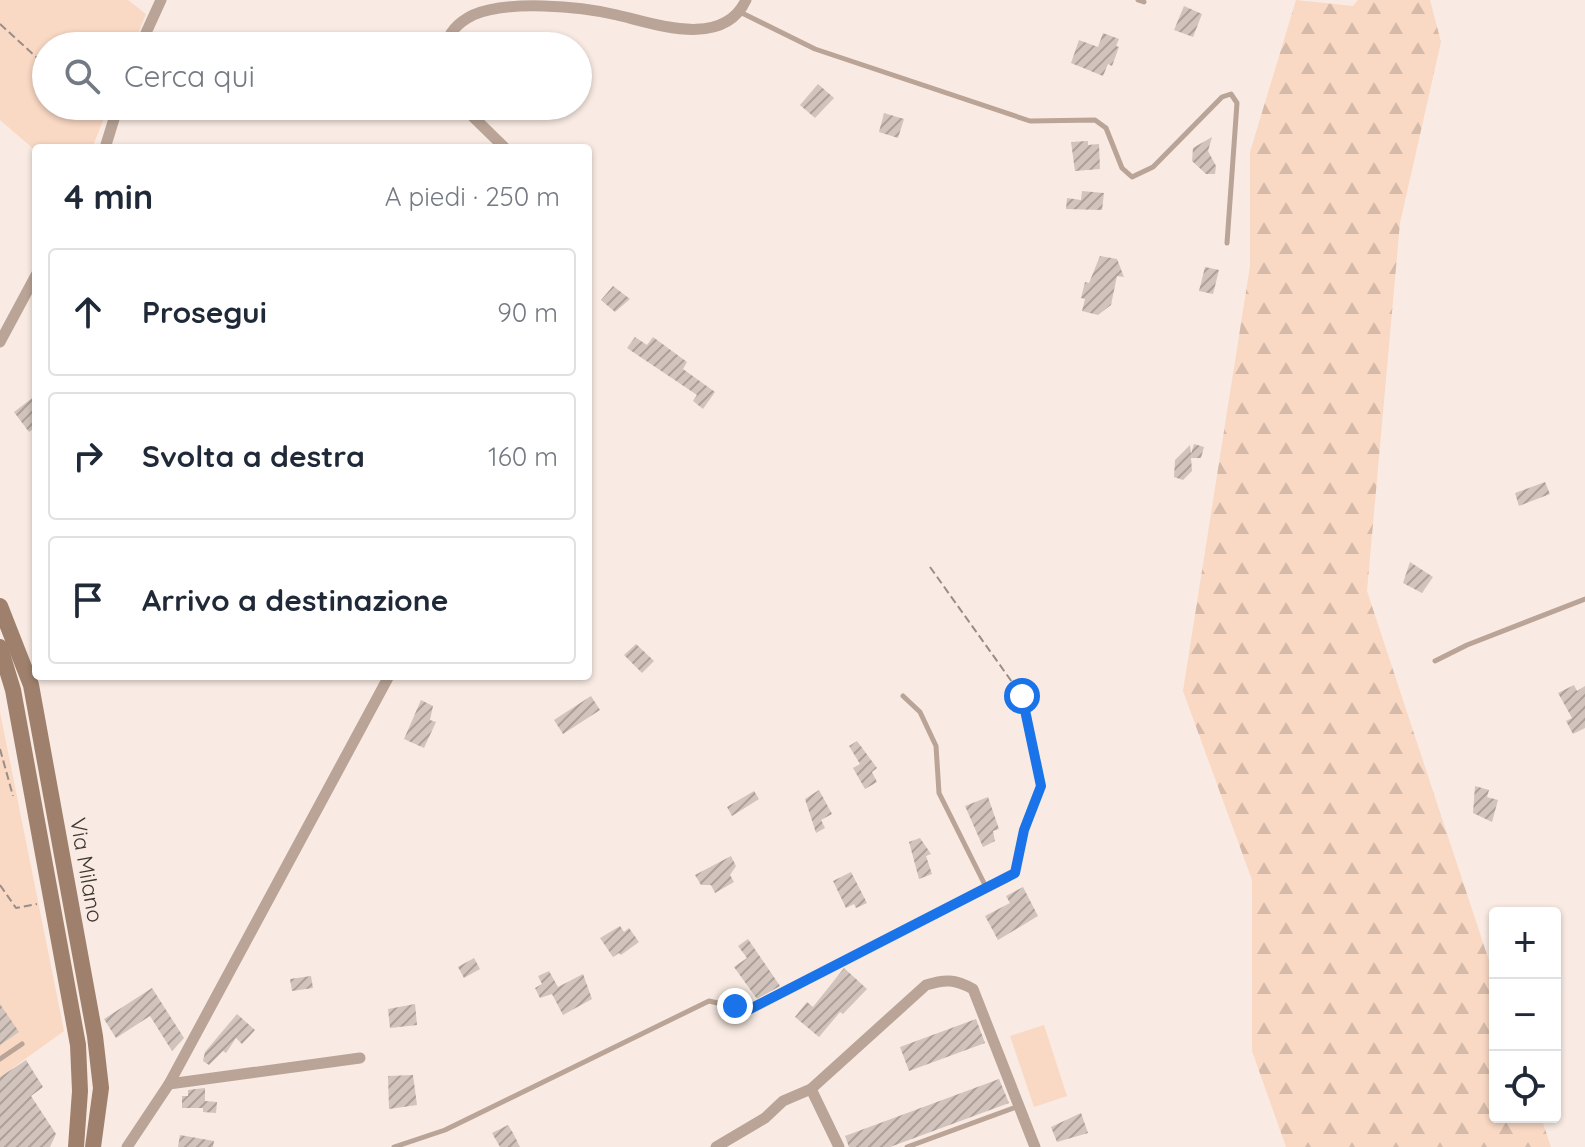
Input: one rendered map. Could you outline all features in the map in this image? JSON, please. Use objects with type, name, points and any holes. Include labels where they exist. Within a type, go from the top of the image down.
[{"type":"main road","name":"Via Milano","points":[[0,606],[31,685],[95,1036],[101,1088],[93,1147]]},
{"type":"main road","name":"Via Milano","points":[[0,647],[13,690],[78,1045],[80,1091],[76,1147]]},
{"type":"street","points":[[146,32],[161,0]]},
{"type":"street","points":[[451,32],[465,19],[491,5],[523,3],[615,14],[692,30],[723,22],[740,12],[746,0]]},
{"type":"street","points":[[106,144],[114,120]]},
{"type":"street","points":[[476,120],[501,144]]},
{"type":"street","points":[[0,342],[32,282]]},
{"type":"street","points":[[127,1147],[169,1084],[387,680]]},
{"type":"street","points":[[716,1147],[765,1118],[783,1101],[811,1089],[926,985],[943,979],[957,981],[973,989],[1035,1147]]},
{"type":"street","points":[[169,1084],[360,1058]]},
{"type":"street","points":[[811,1089],[839,1147]]},
{"type":"lane","points":[[740,12],[815,49],[1030,121],[1095,120],[1106,128],[1122,168],[1132,177],[1153,167],[1222,97],[1231,94],[1237,103],[1227,243]]},
{"type":"lane","points":[[1435,661],[1467,645],[1585,599]]},
{"type":"lane","points":[[903,696],[920,712],[936,746],[939,793],[987,889]]},
{"type":"lane","points":[[394,1147],[445,1130],[709,1001],[748,1010],[1009,879]]},
{"type":"lane","points":[[0,1059],[22,1044]]},
{"type":"lane","points":[[907,1147],[1020,1106]]},
{"type":"path","points":[[0,24],[32,53]]},
{"type":"path","points":[[930,567],[1022,696],[1041,786],[1024,830],[1020,864],[1009,879]]},
{"type":"path","points":[[0,749],[13,796]]},
{"type":"path","points":[[0,885],[16,908],[38,903]]},
{"type":"green space","points":[[0,0],[128,0],[146,14],[139,32],[32,32],[32,120],[103,120],[94,144],[32,144],[32,148],[0,120]]},
{"type":"green space","points":[[1296,0],[1353,6],[1358,0],[1430,0],[1441,42],[1400,223],[1367,591],[1489,961],[1489,1123],[1543,1123],[1551,1147],[1286,1147],[1252,1051],[1252,880],[1183,691],[1250,266],[1250,152]]},
{"type":"green space","points":[[0,712],[64,1031],[0,1077]]},
{"type":"green space","points":[[1044,1025],[1067,1096],[1034,1107],[1010,1036]]},
{"type":"building","points":[[1184,6],[1202,14],[1193,37],[1174,30]]},
{"type":"building","points":[[1103,33],[1119,39],[1116,46],[1119,47],[1112,66],[1108,64],[1103,76],[1071,63],[1079,40],[1098,47]]},
{"type":"building","points":[[818,84],[834,98],[815,118],[800,105]]},
{"type":"building","points":[[884,113],[904,119],[898,138],[879,132]]},
{"type":"building","points":[[1212,137],[1208,151],[1216,166],[1215,174],[1206,174],[1192,161],[1193,148]]},
{"type":"building","points":[[1088,141],[1088,145],[1099,144],[1100,169],[1075,171],[1071,142]]},
{"type":"building","points":[[1082,191],[1104,193],[1102,210],[1066,209],[1067,198],[1081,200]]},
{"type":"building","points":[[1100,256],[1117,259],[1124,277],[1117,276],[1111,305],[1098,315],[1082,311],[1085,299],[1081,298],[1085,282],[1089,283]]},
{"type":"building","points":[[1205,267],[1219,270],[1213,294],[1199,291]]},
{"type":"building","points":[[613,286],[630,299],[615,312],[601,300]]},
{"type":"building","points":[[635,337],[647,345],[653,337],[687,362],[683,369],[715,392],[703,409],[693,401],[697,395],[627,348]]},
{"type":"building","points":[[32,398],[32,430],[29,432],[14,412]]},
{"type":"building","points":[[1194,444],[1204,447],[1201,458],[1191,458],[1192,471],[1183,480],[1174,477],[1175,460],[1190,445],[1191,454]]},
{"type":"building","points":[[1545,482],[1550,494],[1519,506],[1515,493]]},
{"type":"building","points":[[1410,562],[1433,577],[1422,593],[1403,583]]},
{"type":"building","points":[[636,644],[654,661],[642,673],[624,655]]},
{"type":"building","points":[[1574,685],[1577,691],[1585,686],[1585,728],[1573,734],[1566,721],[1572,718],[1558,693]]},
{"type":"building","points":[[591,696],[600,710],[563,734],[554,720]]},
{"type":"building","points":[[421,700],[433,706],[430,720],[436,722],[424,748],[404,739]]},
{"type":"building","points":[[857,741],[877,768],[872,772],[877,782],[865,789],[853,768],[860,764],[849,746]]},
{"type":"building","points":[[1475,786],[1489,790],[1487,797],[1498,800],[1492,822],[1473,813]]},
{"type":"building","points":[[819,790],[832,814],[821,820],[825,828],[816,833],[805,799]]},
{"type":"building","points":[[754,791],[759,799],[732,816],[727,807]]},
{"type":"building","points":[[988,797],[999,829],[993,831],[995,841],[983,847],[965,806]]},
{"type":"building","points":[[920,838],[931,854],[926,856],[932,874],[919,879],[909,842]]},
{"type":"building","points":[[731,856],[736,866],[730,875],[734,882],[715,893],[711,885],[701,885],[695,875]]},
{"type":"building","points":[[851,872],[867,903],[846,908],[833,881]]},
{"type":"building","points":[[1023,887],[1038,916],[998,940],[985,916],[1010,903],[1006,896]]},
{"type":"building","points":[[620,926],[624,932],[629,928],[639,942],[613,957],[600,938]]},
{"type":"building","points":[[748,939],[780,986],[757,999],[734,967],[747,958],[738,946]]},
{"type":"building","points":[[474,958],[480,969],[464,978],[458,967]]},
{"type":"building","points":[[844,968],[867,989],[843,1014],[840,1012],[819,1037],[795,1017],[807,1002],[813,1007]]},
{"type":"building","points":[[549,971],[558,987],[583,974],[592,999],[563,1015],[552,994],[540,998],[535,988],[542,984],[538,976]]},
{"type":"building","points":[[311,976],[313,988],[292,991],[290,979]]},
{"type":"building","points":[[152,988],[184,1038],[172,1051],[150,1016],[116,1038],[104,1019]]},
{"type":"building","points":[[0,1004],[19,1032],[0,1045]]},
{"type":"building","points":[[415,1004],[417,1025],[390,1028],[388,1009]]},
{"type":"building","points":[[237,1014],[255,1030],[242,1044],[236,1038],[226,1053],[223,1051],[209,1065],[203,1061],[205,1052]]},
{"type":"building","points":[[976,1019],[985,1043],[909,1071],[900,1047]]},
{"type":"building","points":[[26,1060],[43,1087],[31,1096],[56,1134],[50,1147],[0,1147],[0,1077]]},
{"type":"building","points":[[413,1075],[417,1105],[389,1109],[388,1076]]},
{"type":"building","points":[[999,1079],[1009,1103],[890,1147],[849,1147],[845,1136]]},
{"type":"building","points":[[205,1088],[205,1101],[217,1102],[216,1113],[203,1112],[203,1108],[182,1108],[182,1096],[188,1096],[188,1090]]},
{"type":"building","points":[[1081,1113],[1088,1133],[1057,1142],[1051,1127]]},
{"type":"building","points":[[508,1125],[520,1147],[500,1147],[492,1133]]},
{"type":"building","points":[[180,1135],[214,1141],[213,1147],[178,1147]]},
{"type":"route","points":[[735,1006],[748,1010],[1009,879],[1015,873],[1020,864],[1024,830],[1041,786],[1022,696]]}]
